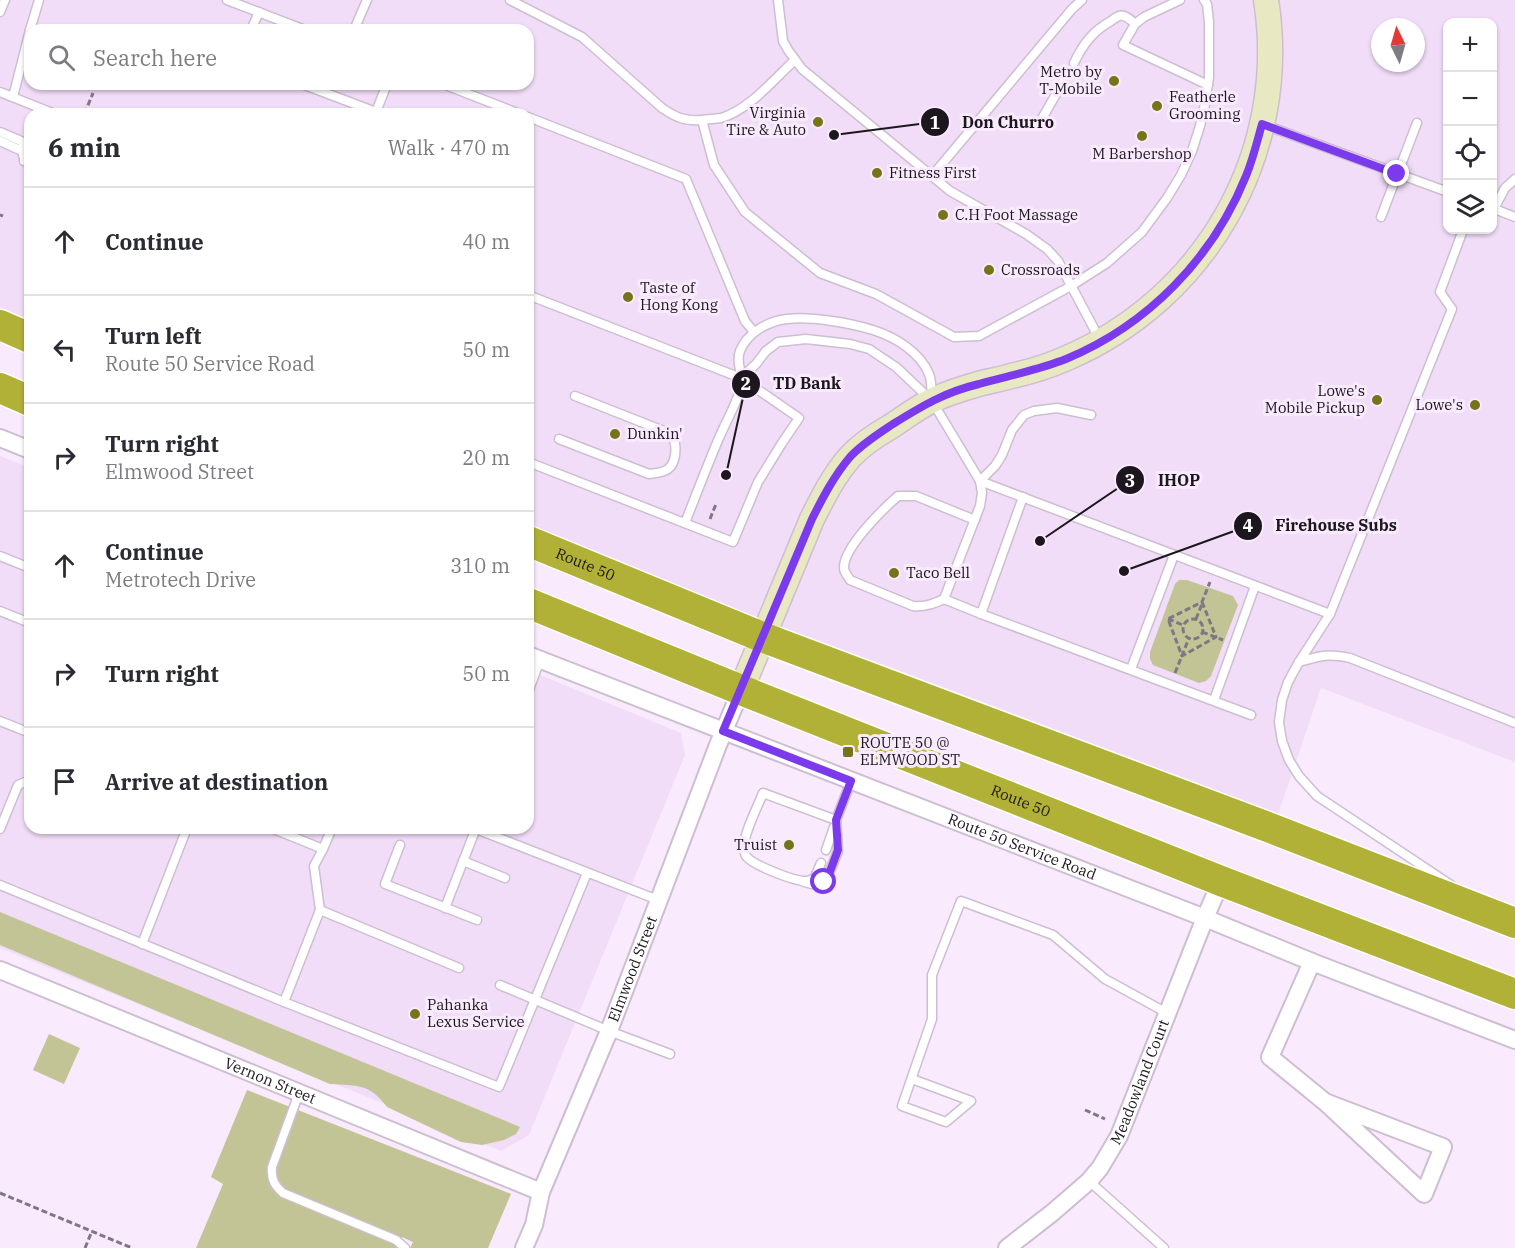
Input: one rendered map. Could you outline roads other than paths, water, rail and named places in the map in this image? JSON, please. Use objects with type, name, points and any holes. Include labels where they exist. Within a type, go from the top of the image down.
[{"type":"highway","points":[[0,325],[24,335]]},
{"type":"highway","points":[[0,388],[24,398]]},
{"type":"highway","name":"Route 50","points":[[534,544],[762,638],[1284,833],[1506,919]]},
{"type":"highway","name":"Route 50","points":[[534,605],[1221,881],[1515,994]]},
{"type":"street","points":[[741,690],[812,519],[823,496],[852,456],[873,437],[932,400],[978,384],[1043,367],[1101,341],[1134,321],[1154,304],[1186,274],[1209,246],[1246,177],[1262,124],[1267,97],[1270,43],[1266,0]]},
{"type":"street","points":[[0,438],[24,448]]},
{"type":"street","name":"Route 50 Service Road","points":[[534,657],[1515,1040]]},
{"type":"street","name":"Elmwood Street","points":[[528,1247],[542,1192],[609,1032],[723,731],[741,690]]},
{"type":"street","name":"Meadowland Court","points":[[1007,1248],[1089,1181],[1119,1136],[1221,881]]},
{"type":"street","points":[[1312,962],[1270,1057],[1325,1102],[1424,1194],[1443,1147],[1325,1102]]},
{"type":"street","name":"Vernon Street","points":[[0,970],[542,1192]]},
{"type":"lane","points":[[0,12],[5,0]]},
{"type":"lane","points":[[32,24],[39,0]]},
{"type":"lane","points":[[227,0],[290,24]]},
{"type":"lane","points":[[357,24],[367,0]]},
{"type":"lane","points":[[510,0],[582,37],[662,108],[690,121],[721,118],[732,114],[744,107],[795,60]]},
{"type":"lane","points":[[778,0],[783,41],[802,69],[950,191],[1026,234],[1047,249],[1058,261],[1101,341]]},
{"type":"lane","points":[[1180,0],[1144,17],[1135,24],[1123,45],[1208,85]]},
{"type":"lane","points":[[702,120],[714,165],[745,212],[820,273],[876,294],[954,337],[979,336],[1071,286],[1107,263],[1142,232],[1167,198],[1192,151],[1200,126],[1208,85],[1209,22],[1207,4],[1204,0]]},
{"type":"lane","points":[[932,176],[1078,1]]},
{"type":"lane","points":[[254,24],[259,12]]},
{"type":"lane","points":[[1074,63],[1095,31],[1118,15],[1127,17],[1135,24]]},
{"type":"lane","points":[[13,97],[24,54]]},
{"type":"lane","points":[[1040,122],[1063,82]]},
{"type":"lane","points":[[318,90],[365,108]]},
{"type":"lane","points":[[378,108],[385,90]]},
{"type":"lane","points":[[458,90],[505,108]]},
{"type":"lane","points":[[0,92],[40,108]]},
{"type":"lane","points":[[534,119],[686,179],[745,321],[754,332]]},
{"type":"lane","points":[[1381,217],[1417,123]]},
{"type":"lane","points":[[1262,124],[1443,190]]},
{"type":"lane","points":[[0,132],[21,141],[24,145],[24,161],[22,151],[0,141]]},
{"type":"lane","points":[[1497,202],[1505,188],[1515,179]]},
{"type":"lane","points":[[1497,210],[1515,217]]},
{"type":"lane","points":[[1457,889],[1317,796],[1299,776],[1289,760],[1282,741],[1279,722],[1282,700],[1288,682],[1330,615],[1452,309],[1440,292],[1462,234]]},
{"type":"lane","points":[[534,297],[741,378],[799,418],[758,482],[733,542],[534,464]]},
{"type":"lane","points":[[685,523],[710,458],[738,396],[741,378],[737,358],[741,348],[754,332],[774,322],[788,319],[826,321],[875,331],[907,347],[918,357],[930,375],[932,400]]},
{"type":"lane","points":[[741,378],[766,351],[778,342],[806,339],[831,341],[869,349],[896,367],[932,400],[980,481],[982,493],[975,520],[944,599]]},
{"type":"lane","points":[[559,439],[649,474],[669,469],[674,460],[676,448],[672,436],[575,396]]},
{"type":"lane","points":[[980,481],[995,466],[1012,430],[1024,415],[1034,411],[1057,408],[1091,416]]},
{"type":"lane","points":[[980,481],[1330,615]]},
{"type":"lane","points":[[975,520],[916,496],[898,496],[855,541],[843,567],[845,573],[850,580],[913,606],[922,607],[944,599],[1251,715]]},
{"type":"lane","points":[[981,614],[1023,497]]},
{"type":"lane","points":[[1131,669],[1174,555]]},
{"type":"lane","points":[[0,556],[24,566]]},
{"type":"lane","points":[[1214,700],[1255,586]]},
{"type":"lane","points":[[0,611],[24,621]]},
{"type":"lane","points":[[1299,662],[1318,656],[1334,655],[1350,658],[1515,723]]},
{"type":"lane","points":[[0,721],[24,731]]},
{"type":"lane","points":[[826,850],[851,781]]},
{"type":"lane","points":[[0,829],[18,785],[24,782]]},
{"type":"lane","points":[[763,793],[836,820],[838,850],[827,878],[820,885],[765,868],[746,856],[743,845],[745,837],[763,793]]},
{"type":"lane","points":[[142,944],[185,834]]},
{"type":"lane","points":[[286,834],[323,849]]},
{"type":"lane","points":[[284,1002],[320,910],[314,866],[329,834]]},
{"type":"lane","points":[[445,908],[474,834]]},
{"type":"lane","points":[[491,834],[658,900]]},
{"type":"lane","points":[[400,845],[385,884],[477,920]]},
{"type":"lane","points":[[463,861],[505,878]]},
{"type":"lane","points":[[801,880],[808,881],[815,878],[821,863]]},
{"type":"lane","points":[[0,885],[499,1088],[587,873]]},
{"type":"lane","points":[[1467,895],[1506,919]]},
{"type":"lane","points":[[912,1079],[971,1101],[946,1122],[902,1106],[932,1019],[932,975],[961,901],[1053,935],[1105,979],[1167,1013]]},
{"type":"lane","points":[[320,910],[459,968]]},
{"type":"lane","points":[[500,985],[609,1032],[670,1054]]},
{"type":"lane","points":[[299,1092],[272,1167],[274,1185],[283,1193],[396,1240],[405,1248]]},
{"type":"lane","points":[[1089,1181],[1164,1248]]},
{"type":"place","name":"Metro by T-Mobile","points":[[1114,81]]},
{"type":"place","name":"Featherle Grooming","points":[[1157,106]]},
{"type":"place","name":"Virginia Tire & Auto","points":[[818,122]]},
{"type":"place","name":"Don Churro","points":[[834,135]]},
{"type":"place","name":"M Barbershop","points":[[1142,136]]},
{"type":"place","name":"Fitness First","points":[[877,173]]},
{"type":"place","name":"C.H Foot Massage","points":[[943,215]]},
{"type":"place","name":"Crossroads","points":[[989,270]]},
{"type":"place","name":"Taste of Hong Kong","points":[[628,297]]},
{"type":"place","name":"Lowe's Mobile Pickup","points":[[1377,400]]},
{"type":"place","name":"Lowe's","points":[[1475,405]]},
{"type":"place","name":"Dunkin'","points":[[615,434]]},
{"type":"place","name":"TD Bank","points":[[726,475]]},
{"type":"place","name":"IHOP","points":[[1040,541]]},
{"type":"place","name":"Firehouse Subs","points":[[1124,571]]},
{"type":"place","name":"Taco Bell","points":[[894,573]]},
{"type":"place","name":"ROUTE 50 @ ELMWOOD ST","points":[[848,752]]},
{"type":"place","name":"Truist","points":[[789,845]]},
{"type":"place","name":"Pahanka Lexus Service","points":[[415,1014]]}]
